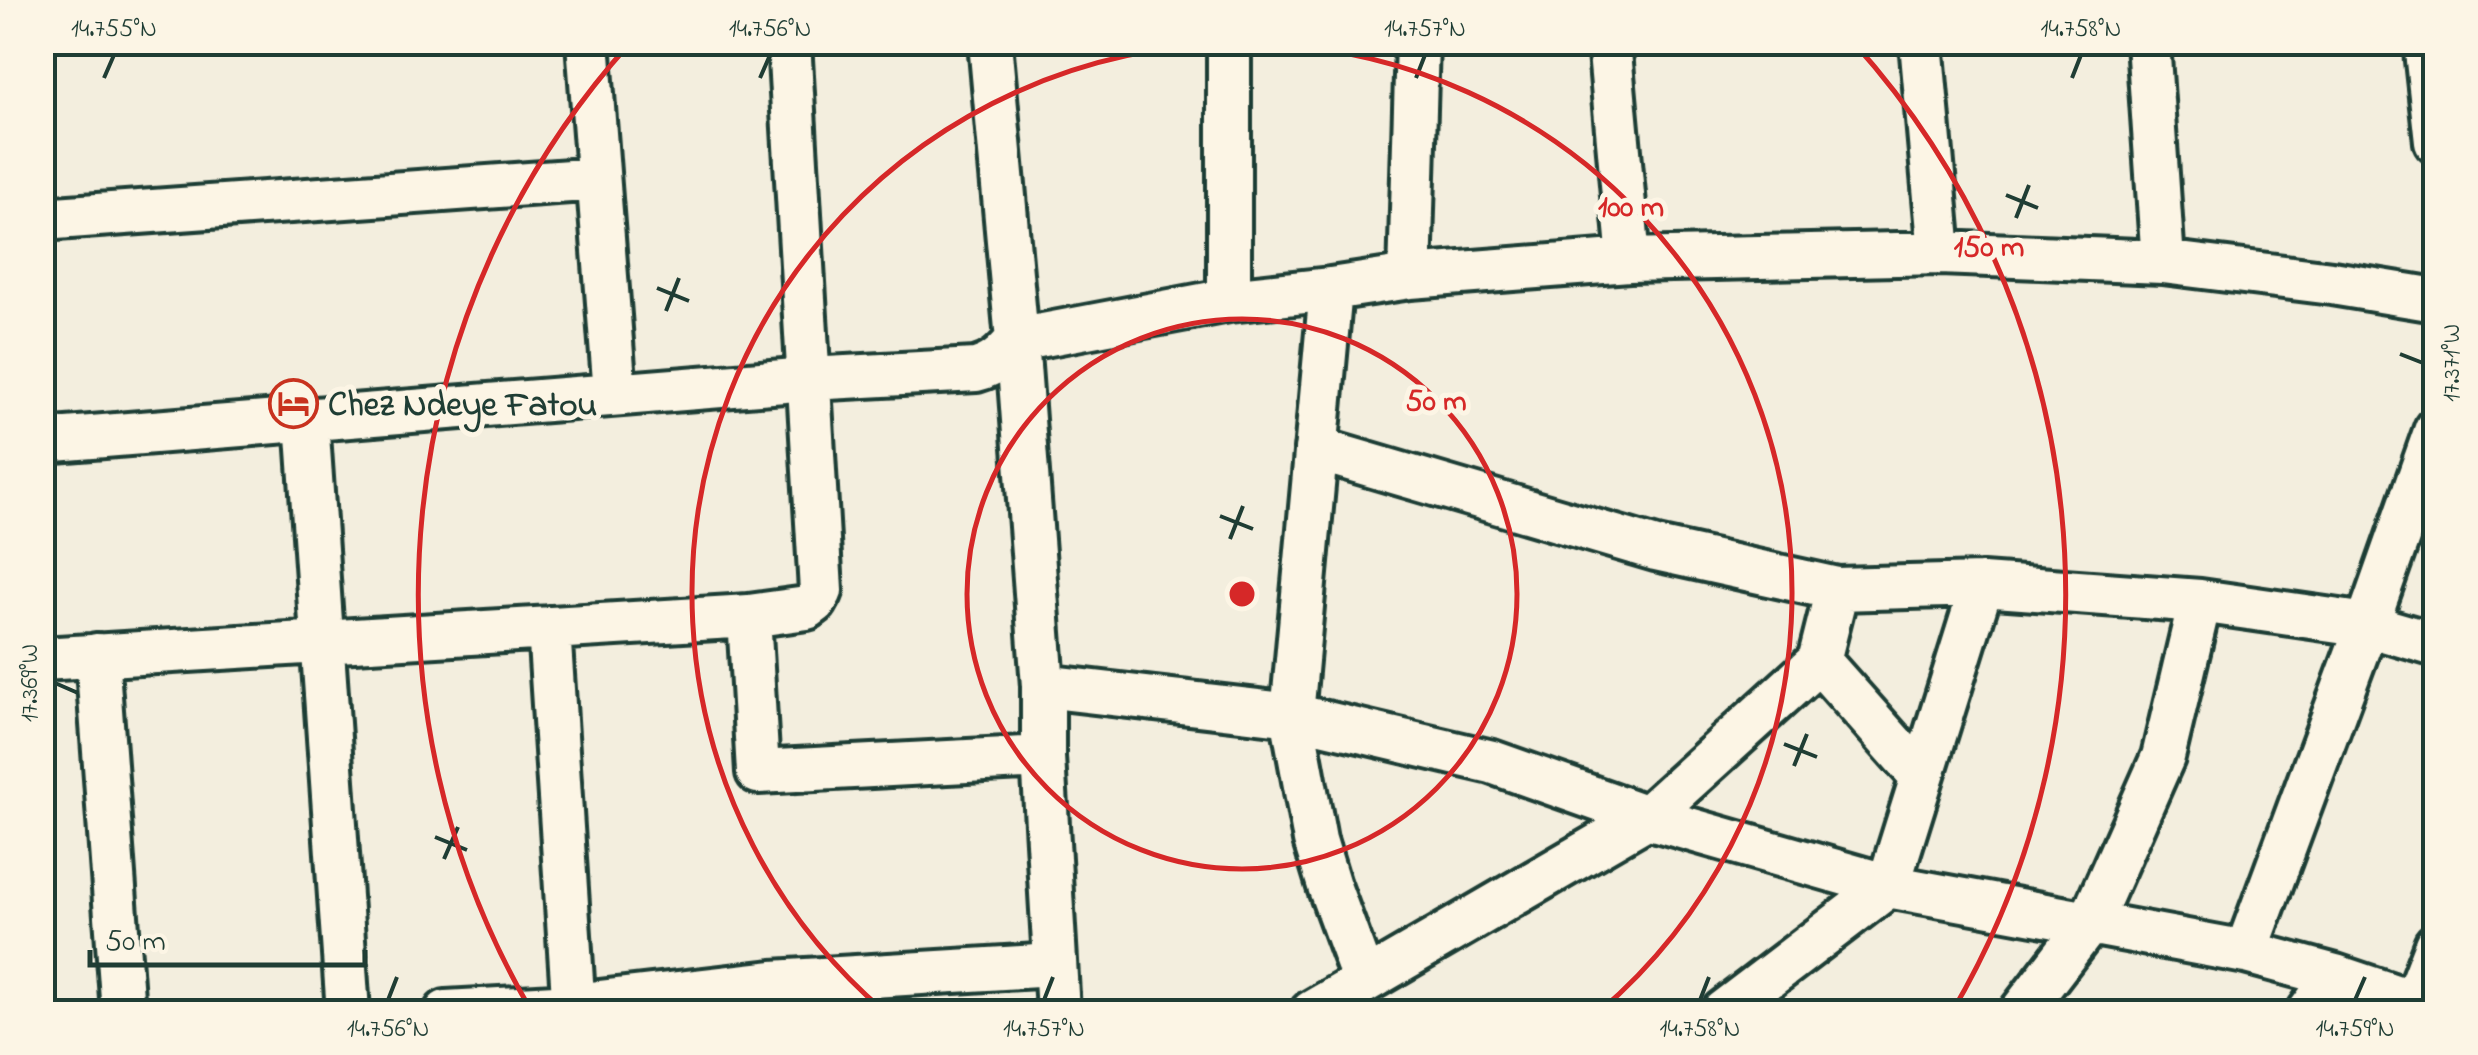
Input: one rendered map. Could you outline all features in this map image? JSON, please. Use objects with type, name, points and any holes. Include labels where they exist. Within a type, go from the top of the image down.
[{"type":"street","points":[[588,42],[615,394]]},
{"type":"street","points":[[42,658],[749,616],[806,608],[815,602],[820,591],[789,42]]},
{"type":"street","points":[[990,42],[1043,686],[1058,1012]]},
{"type":"street","points":[[1229,42],[1229,300]]},
{"type":"street","points":[[1410,277],[1417,42]]},
{"type":"street","points":[[1609,42],[1628,260]]},
{"type":"street","points":[[1921,42],[1940,253]]},
{"type":"street","points":[[2148,42],[2163,262]]},
{"type":"street","points":[[2426,42],[2436,142]]},
{"type":"street","points":[[42,220],[598,178]]},
{"type":"street","points":[[42,441],[809,379],[976,370],[1001,358],[1017,340],[1229,300],[1410,277],[1628,260],[1940,253],[2163,262],[2436,300]]},
{"type":"street","points":[[1331,289],[1292,715],[1315,840],[1364,981]]},
{"type":"street","points":[[307,420],[348,1012]]},
{"type":"street","points":[[2246,952],[2367,625],[2423,503],[2436,430]]},
{"type":"street","points":[[1316,448],[1656,549],[1837,590],[1982,585],[2200,601],[2367,625],[2436,645]]},
{"type":"street","points":[[1723,1012],[1888,886],[1982,585]]},
{"type":"street","points":[[1312,1012],[1647,817],[1819,660],[1837,590]]},
{"type":"street","points":[[2020,1012],[2090,922],[2163,758],[2200,601]]},
{"type":"street","points":[[749,616],[758,772],[1044,757]]},
{"type":"street","points":[[549,628],[574,1009]]},
{"type":"street","points":[[97,655],[123,1012]]},
{"type":"street","points":[[1819,660],[1922,777]]},
{"type":"street","points":[[1043,686],[1292,715],[1492,762],[1647,817],[1888,886],[2246,952],[2336,976],[2424,1006],[2436,944]]},
{"type":"street","points":[[446,1012],[574,1009],[773,982],[1054,966]]},
{"type":"street","points":[[2308,1012],[2336,976]]},
{"type":"place","name":"Chez Ndeye Fatou","points":[[293,403]]}]
